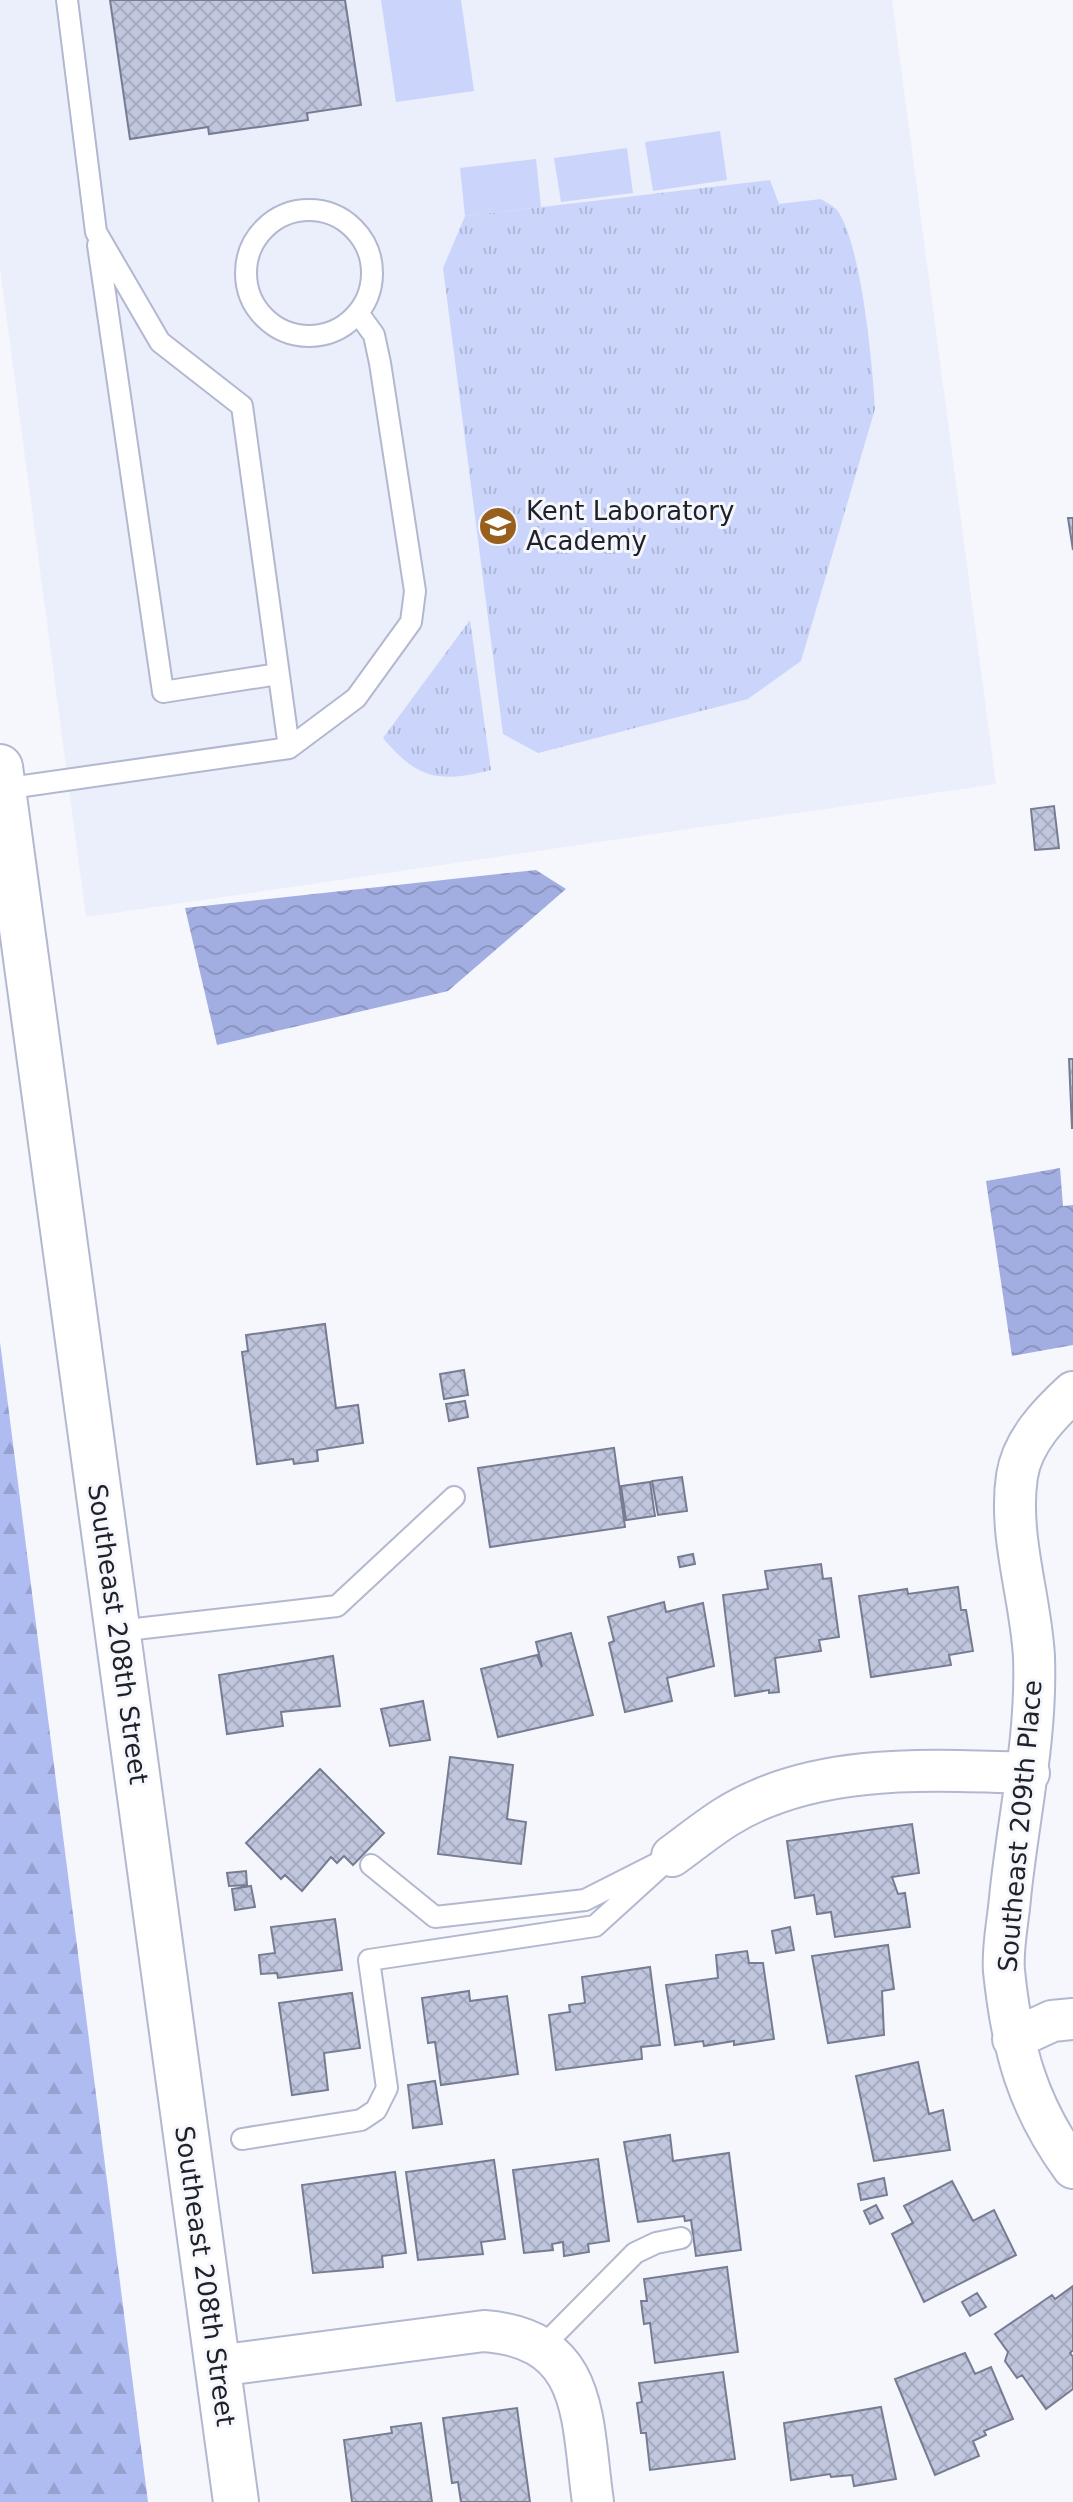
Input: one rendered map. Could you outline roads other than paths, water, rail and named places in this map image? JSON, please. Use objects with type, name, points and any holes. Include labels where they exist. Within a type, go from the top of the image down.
[{"type":"main road","name":"Southeast 208th Street","points":[[1,782],[236,2502]]},
{"type":"street","name":"Southeast 209th Place","points":[[1073,1392],[1049,1414],[1035,1435],[1017,1476],[1019,1540],[1034,1657],[1029,1773],[1013,1874],[1004,1967],[1013,2039],[1034,2108],[1058,2112],[1073,2168]]},
{"type":"street","points":[[672,1856],[727,1816],[781,1791],[892,1769],[1029,1773]]},
{"type":"street","points":[[1013,2039],[1052,2021],[1073,2019]]},
{"type":"street","points":[[217,2366],[484,2331],[513,2333],[543,2346],[555,2355],[577,2392],[593,2502]]},
{"type":"lane","points":[[67,0],[96,232],[163,692],[278,674]]},
{"type":"lane","points":[[312,209],[332,213],[348,223],[362,238],[370,257],[370,286],[358,313],[344,326],[325,335],[286,333],[269,322],[256,307],[247,289],[245,270],[250,250],[260,233],[274,220],[292,212],[312,209]]},
{"type":"lane","points":[[96,232],[160,342],[242,406],[289,748]]},
{"type":"lane","points":[[1,782],[289,748],[356,698],[411,622],[415,591],[380,363],[374,335],[358,313]]},
{"type":"lane","points":[[118,1631],[337,1606],[454,1497]]},
{"type":"lane","points":[[371,1865],[435,1917],[585,1900],[672,1856]]},
{"type":"lane","points":[[242,2139],[361,2120],[376,2110],[387,2088],[369,1960],[595,1926],[672,1856]]},
{"type":"lane","points":[[543,2346],[635,2253],[656,2243],[681,2238]]},
{"type":"water","points":[[536,870],[566,889],[448,991],[217,1045],[185,908]]},
{"type":"water","points":[[1060,1168],[1063,1206],[1073,1205],[1073,1345],[1012,1356],[986,1181]]},
{"type":"place","name":"Kent Laboratory Academy","points":[[498,526]]}]
